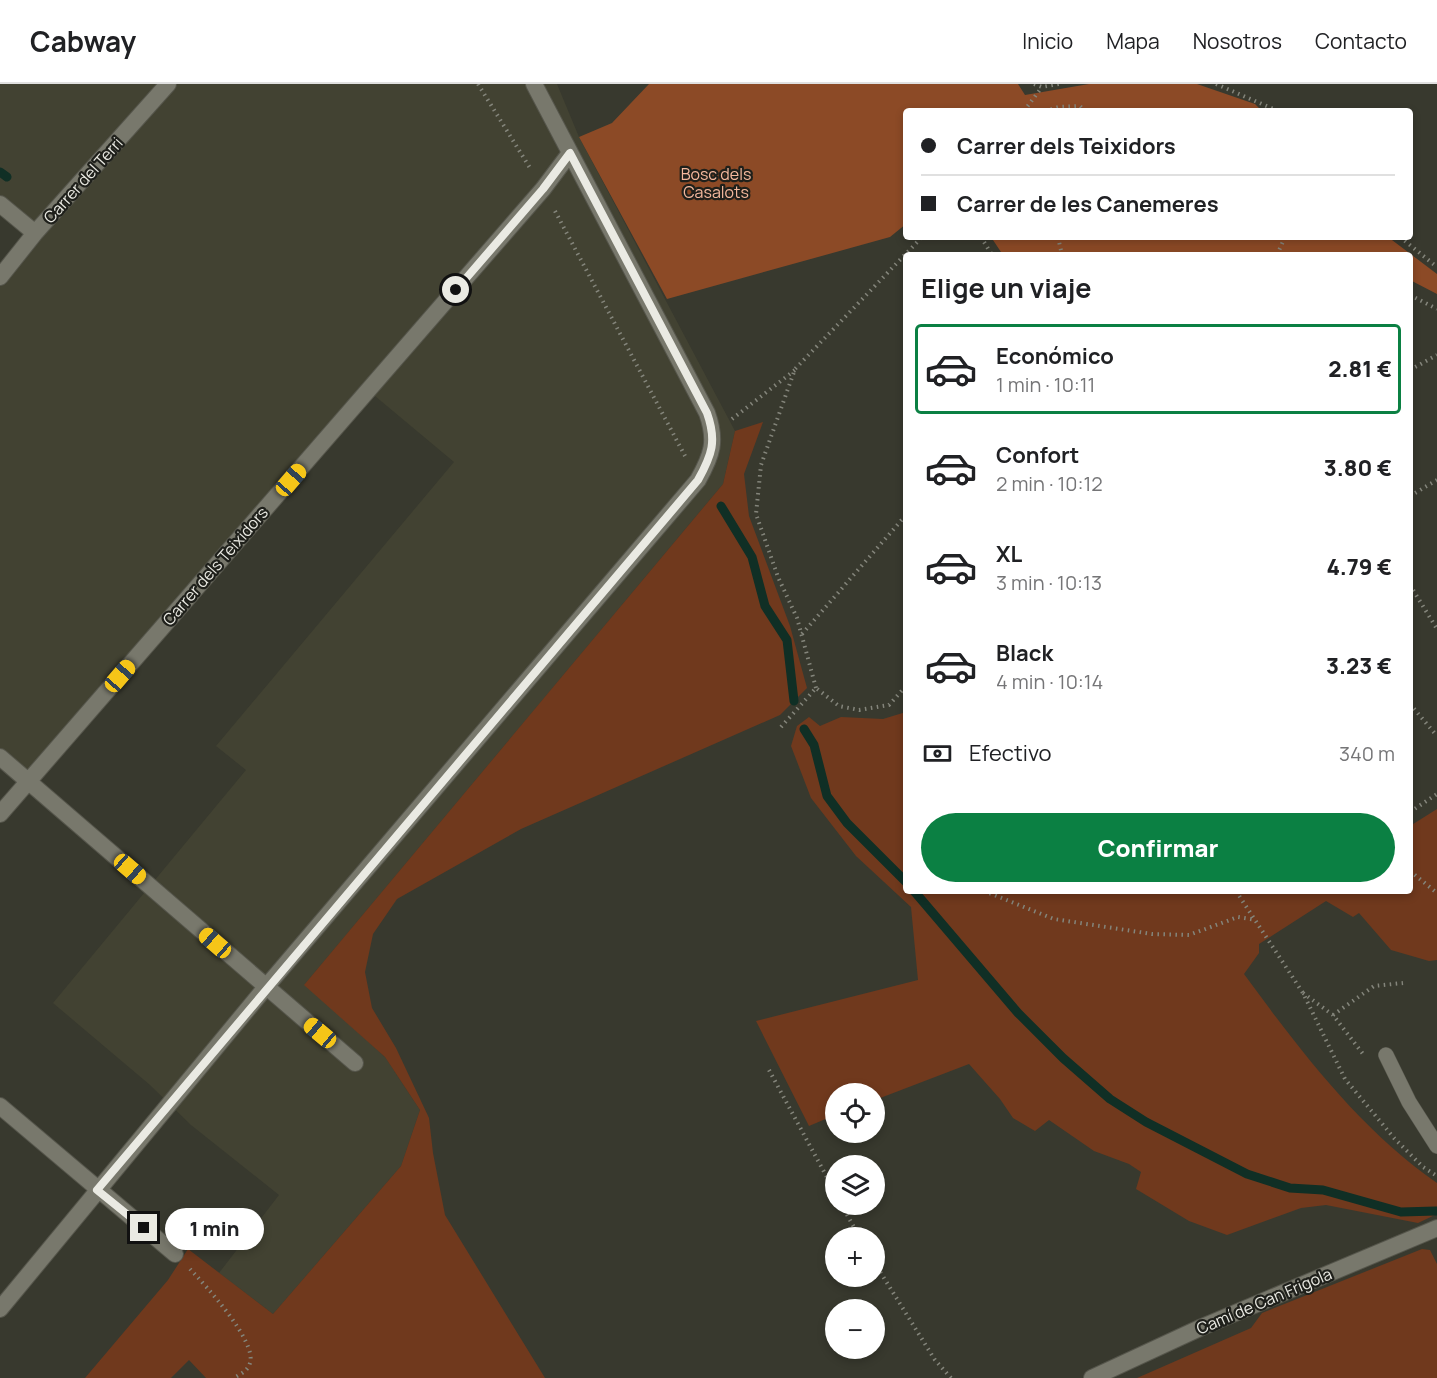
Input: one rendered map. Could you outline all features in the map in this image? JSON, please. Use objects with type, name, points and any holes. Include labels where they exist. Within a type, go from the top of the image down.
[{"type":"street","name":"Carrer del Terri","points":[[0,277],[35,233],[168,84]]},
{"type":"street","points":[[0,1309],[267,987],[698,480],[709,460],[714,433],[707,413],[534,84]]},
{"type":"street","name":"Carrer dels Teixidors","points":[[0,814],[543,189],[570,153]]},
{"type":"street","points":[[0,204],[35,233]]},
{"type":"street","points":[[0,757],[355,1063]]},
{"type":"street","points":[[0,1106],[175,1254]]},
{"type":"street","name":"Camí de Can Frigola","points":[[1092,1378],[1202,1327],[1437,1228]]},
{"type":"lane","points":[[1386,1055],[1409,1102],[1437,1146]]},
{"type":"path","points":[[478,84],[543,189],[698,480]]},
{"type":"path","points":[[1034,84],[1042,87],[1059,84]]},
{"type":"path","points":[[1216,84],[1271,108]]},
{"type":"path","points":[[1026,108],[1042,87]]},
{"type":"path","points":[[1056,108],[1080,106],[1082,108]]},
{"type":"path","points":[[908,252],[919,240]]},
{"type":"path","points":[[1404,240],[1437,267]]},
{"type":"path","points":[[748,407],[795,369],[903,257]]},
{"type":"path","points":[[1413,297],[1437,309]]},
{"type":"path","points":[[1413,368],[1437,355]]},
{"type":"path","points":[[795,369],[760,465],[756,514],[802,635],[816,688],[839,706],[859,710],[889,705],[903,689]]},
{"type":"path","points":[[1413,494],[1437,480]]},
{"type":"path","points":[[802,635],[903,517]]},
{"type":"path","points":[[1413,590],[1437,629]]},
{"type":"path","points":[[781,727],[816,688]]},
{"type":"path","points":[[1413,708],[1437,736]]},
{"type":"path","points":[[1413,810],[1437,795]]},
{"type":"path","points":[[1413,873],[1437,892]]},
{"type":"path","points":[[992,894],[1054,919],[1152,934],[1189,935],[1238,917],[1257,920]]},
{"type":"path","points":[[1238,894],[1303,993],[1345,1079],[1394,1138],[1423,1167],[1437,1176]]},
{"type":"path","points":[[1333,1016],[1374,986],[1402,983]]},
{"type":"path","points":[[769,1070],[825,1174]]},
{"type":"path","points":[[175,1254],[213,1292],[249,1347],[251,1361],[247,1370],[234,1378]]},
{"type":"path","points":[[885,1280],[935,1360],[951,1378]]},
{"type":"shaded area","points":[[0,84],[557,84],[579,137],[735,431],[723,484],[305,984],[385,1057],[420,1110],[401,1166],[273,1314],[219,1273],[279,1195],[191,1125],[150,1085],[53,1003],[246,770],[216,746],[454,462],[369,391],[28,781],[0,757],[0,277],[35,233],[0,204]]},
{"type":"shaded area","points":[[763,422],[744,474],[749,516],[790,626],[807,688],[780,715],[521,829],[397,899],[373,934],[365,972],[372,1008],[396,1048],[429,1118],[445,1215],[545,1378],[206,1378],[189,1360],[171,1378],[85,1378],[168,1280],[188,1249],[273,1314],[401,1166],[420,1110],[385,1057],[304,985],[723,484],[735,431]]},
{"type":"shaded area","points":[[903,713],[903,894],[1413,894],[1413,824],[1437,809],[1437,960],[1429,961],[1391,950],[1359,913],[1353,917],[1326,901],[1259,944],[1259,953],[1244,974],[1286,1031],[1356,1113],[1409,1162],[1437,1183],[1437,1214],[1418,1223],[1326,1205],[1301,1208],[1227,1235],[1189,1221],[1136,1189],[1141,1172],[1129,1164],[1094,1151],[1049,1120],[1035,1131],[1013,1118],[1000,1099],[969,1064],[885,1096],[885,1083],[825,1083],[825,1119],[809,1126],[756,1021],[918,980],[911,907],[856,856],[811,798],[791,746],[797,726],[809,717],[820,726],[841,717],[883,719]]},
{"type":"shaded area","points":[[1422,1249],[1430,1250],[1437,1264],[1437,1378],[1137,1378],[1251,1328],[1262,1313]]},
{"type":"green space","name":"Bosc dels Casalots","points":[[649,84],[1018,84],[1025,95],[1089,84],[1197,84],[1255,104],[1259,108],[903,108],[903,226],[890,237],[667,299],[579,137],[612,123]]},
{"type":"green space","points":[[993,240],[1392,240],[1408,252],[1001,252]]},
{"type":"green space","points":[[1413,256],[1437,274],[1437,294],[1413,282]]},
{"type":"waterway","points":[[0,172],[7,177]]},
{"type":"waterway","points":[[721,506],[752,557],[765,606],[787,640],[794,701]]},
{"type":"waterway","points":[[804,729],[814,745],[827,796],[847,823],[903,879]]},
{"type":"waterway","points":[[917,894],[1018,1013],[1063,1058],[1110,1099],[1146,1122],[1247,1174],[1290,1188],[1323,1190],[1401,1212],[1436,1211]]},
{"type":"route","points":[[144,1228],[97,1190],[295,953],[698,480],[709,460],[714,433],[707,413],[570,153],[543,189],[456,290]]}]
